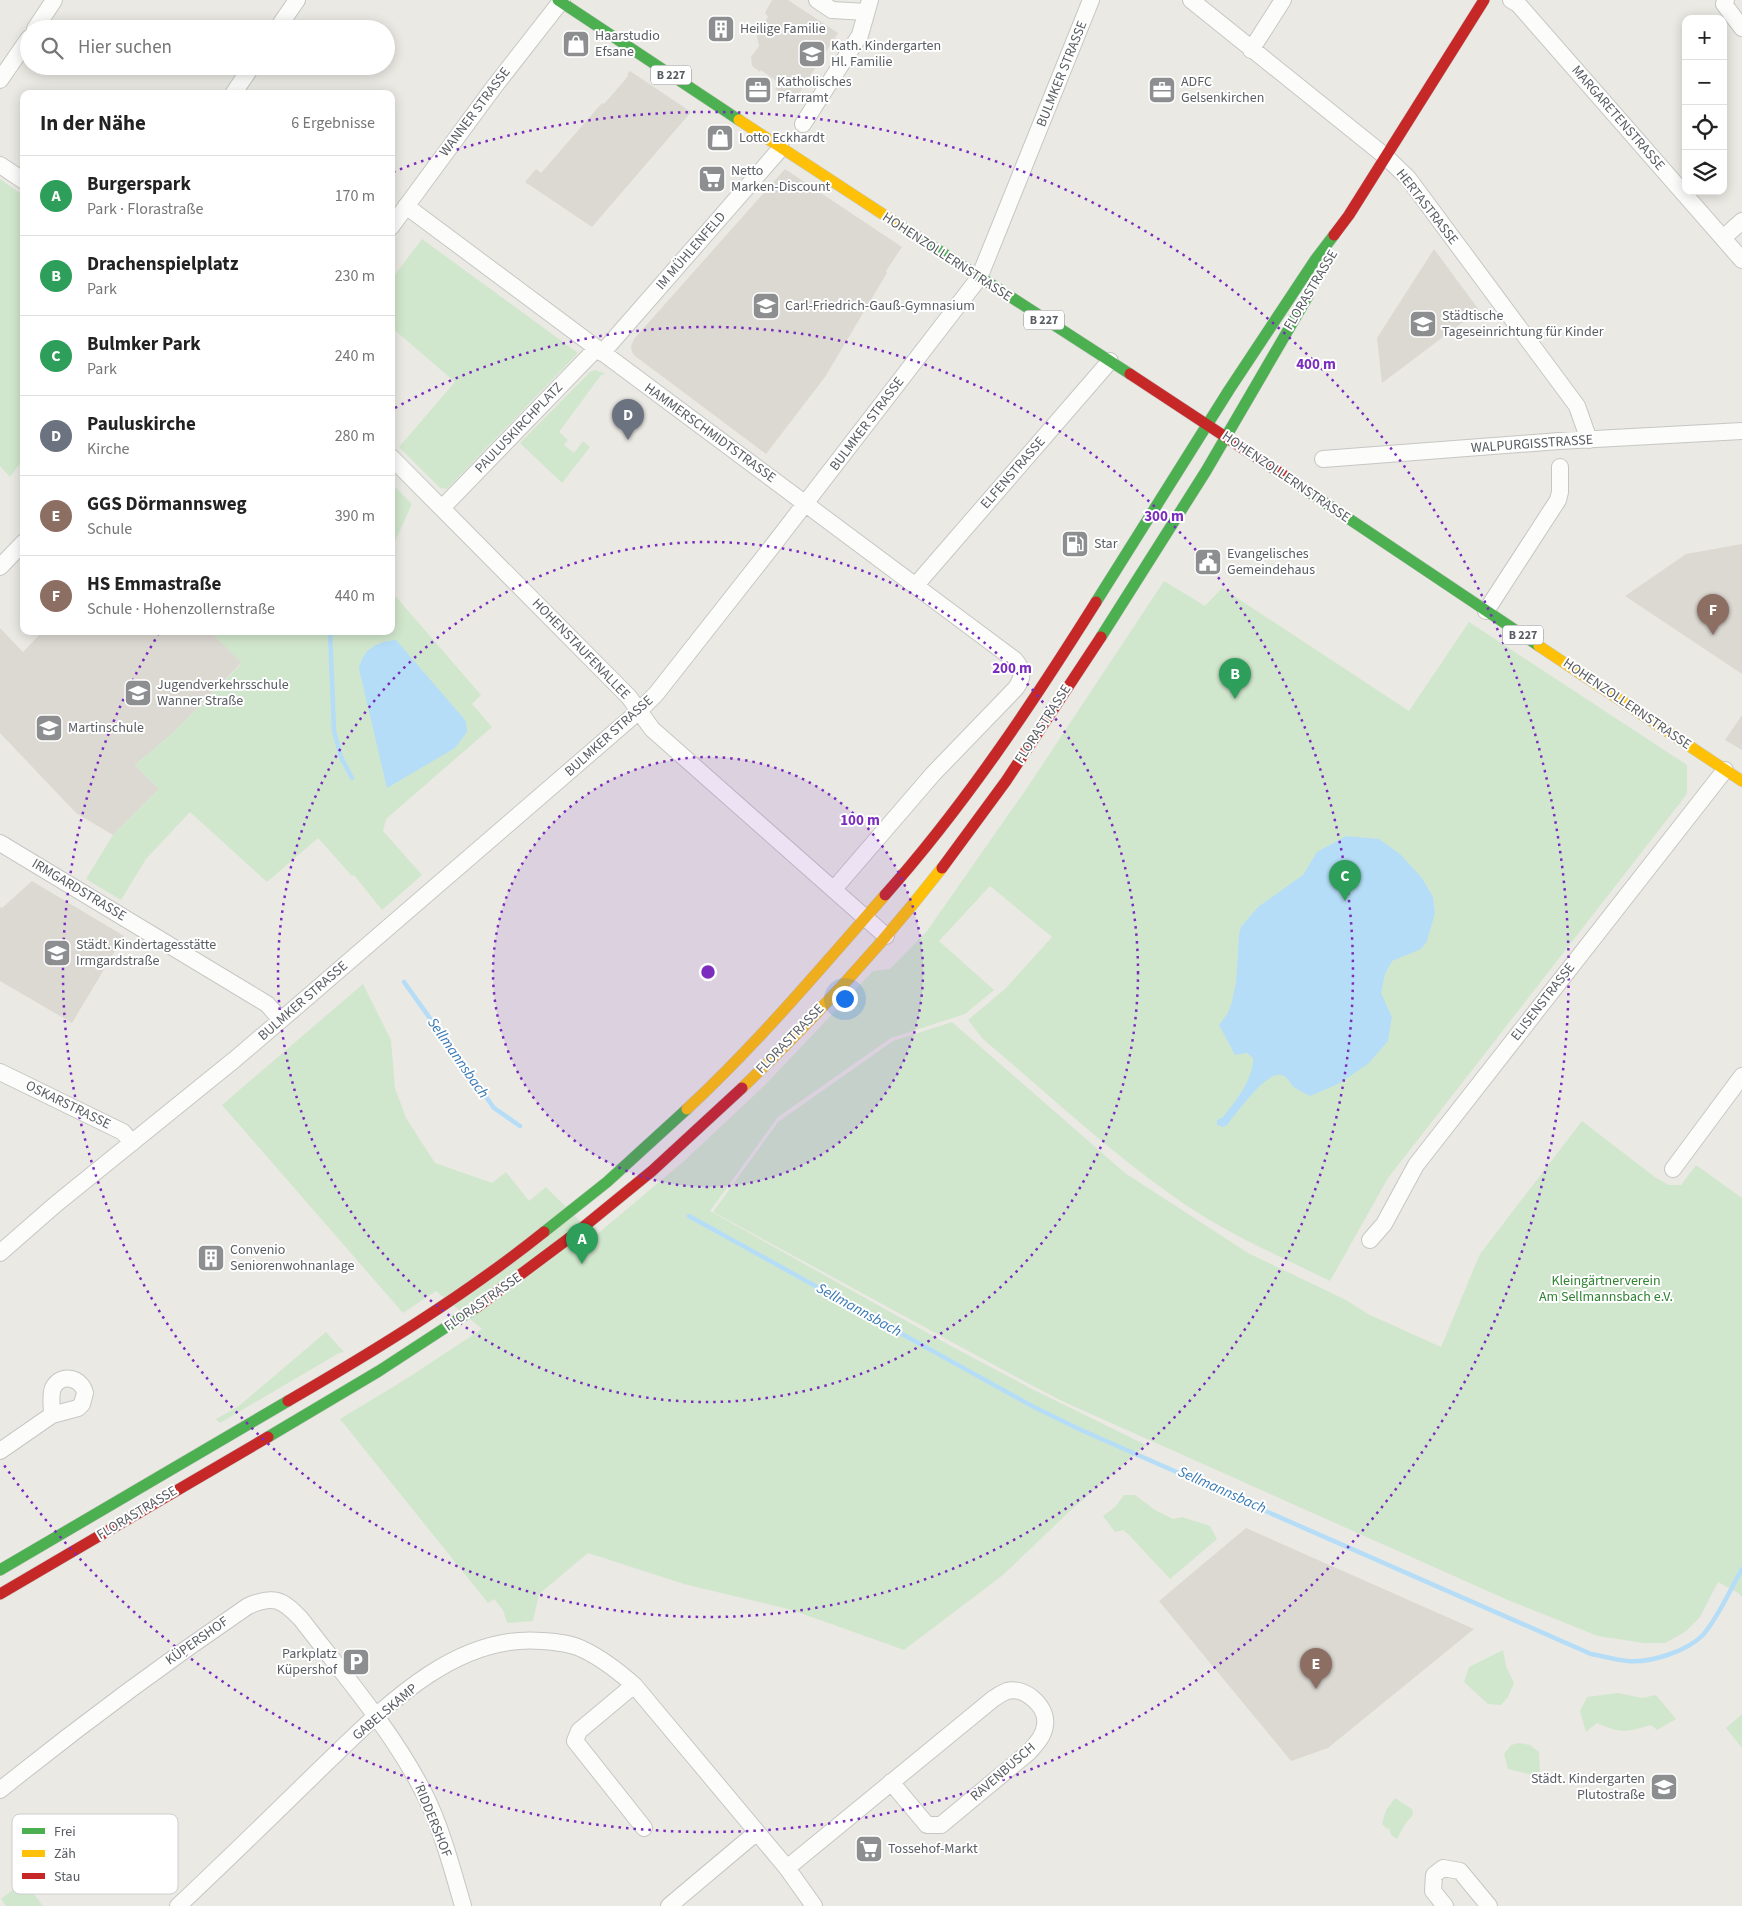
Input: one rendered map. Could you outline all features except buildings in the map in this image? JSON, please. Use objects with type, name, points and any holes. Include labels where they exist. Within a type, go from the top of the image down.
[{"type":"main road","name":"HOHENZOLLERNSTRASSE","points":[[560,0],[979,278],[1226,437],[1742,781]]},
{"type":"main road","name":"FLORASTRASSE","points":[[0,1570],[366,1355],[451,1300],[518,1253],[607,1182],[715,1083],[784,1010],[866,918],[959,806],[1000,749],[1045,683],[1207,425],[1315,260],[1349,215],[1484,0]]},
{"type":"main road","name":"FLORASTRASSE","points":[[1330,259],[1349,215]]},
{"type":"main road","name":"FLORASTRASSE","points":[[0,1594],[380,1371],[463,1317],[591,1221],[652,1171],[699,1129],[784,1047],[917,900],[966,837],[1006,781],[1130,592],[1226,437],[1316,283]]},
{"type":"street","points":[[41,20],[54,0]]},
{"type":"street","points":[[283,20],[297,0]]},
{"type":"street","name":"WANNER STRASSE","points":[[395,221],[560,0]]},
{"type":"street","points":[[803,124],[860,35],[868,6],[832,10],[816,0]]},
{"type":"street","name":"BULMKER STRASSE","points":[[0,1253],[56,1204],[281,1020],[639,711],[656,694],[806,504],[979,278],[1091,0]]},
{"type":"street","name":"HERTASTRASSE","points":[[1191,0],[1385,156],[1408,178],[1577,406],[1589,440]]},
{"type":"street","points":[[1251,50],[1283,0]]},
{"type":"street","name":"MARGARETENSTRASSE","points":[[1511,0],[1518,4],[1742,260]]},
{"type":"street","points":[[1726,0],[1724,4],[1742,28]]},
{"type":"street","points":[[0,80],[20,51]]},
{"type":"street","points":[[236,90],[246,75]]},
{"type":"street","name":"IM MÜHLENFELD","points":[[599,351],[781,148]]},
{"type":"street","points":[[0,165],[20,178]]},
{"type":"street","name":"HAMMERSCHMIDTSTRASSE","points":[[406,206],[916,585],[1015,660],[1021,667],[1022,680],[1016,688],[933,774],[834,889]]},
{"type":"street","points":[[1723,238],[1742,221]]},
{"type":"street","name":"PAULUSKIRCHPLATZ","points":[[442,508],[599,351]]},
{"type":"street","name":"ELFENSTRASSE","points":[[916,585],[1110,361]]},
{"type":"street","name":"WALPURGISSTRASSE","points":[[1323,459],[1742,431]]},
{"type":"street","name":"HOHENSTAUFENALLEE","points":[[395,461],[622,690],[652,729],[886,936]]},
{"type":"street","points":[[1486,611],[1558,500],[1560,492],[1560,467]]},
{"type":"street","points":[[0,567],[20,546]]},
{"type":"street","name":"ELISENSTRASSE","points":[[1370,1240],[1384,1224],[1416,1165],[1725,770]]},
{"type":"street","name":"IRMGARDSTRASSE","points":[[0,843],[267,1004],[281,1020]]},
{"type":"street","name":"OSKARSTRASSE","points":[[0,1072],[123,1132],[132,1142]]},
{"type":"street","points":[[1673,1169],[1742,1076]]},
{"type":"street","points":[[0,1451],[52,1415]]},
{"type":"street","name":"KÜPERSHOF","points":[[0,1790],[97,1713],[164,1664],[248,1606],[262,1600],[273,1599],[281,1601],[301,1619],[376,1717]]},
{"type":"street","name":"GABELSKAMP","points":[[183,1904],[376,1717],[408,1690],[452,1661],[490,1645],[527,1639],[560,1642],[580,1648],[616,1668],[634,1685],[758,1832],[814,1906]]},
{"type":"street","points":[[634,1685],[579,1731],[575,1741],[644,1828]]},
{"type":"street","name":"RAVENBUSCH","points":[[787,1868],[891,1782],[993,1699],[1007,1691],[1020,1691],[1033,1698],[1042,1709],[1046,1724],[1040,1739],[1029,1752],[941,1825],[928,1825],[891,1782]]},
{"type":"street","name":"RIDDERSHOF","points":[[376,1717],[412,1772],[433,1813],[463,1906]]},
{"type":"street","points":[[670,1906],[758,1832]]},
{"type":"street","points":[[1445,1906],[1433,1891],[1434,1875],[1443,1868],[1460,1871],[1489,1906]]},
{"type":"shaded area","points":[[772,0],[788,0],[838,33],[794,101],[775,89],[779,83],[752,66],[751,57],[759,46],[757,36],[768,17],[765,13]]},
{"type":"shaded area","points":[[630,71],[691,112],[592,227],[525,182],[536,169],[541,173],[602,103],[604,104],[612,95]]},
{"type":"shaded area","name":"Carl-Friedrich-Gauß-Gymnasium","points":[[785,169],[902,247],[886,271],[887,273],[825,377],[766,454],[635,356],[631,346],[634,339]]},
{"type":"shaded area","name":"Städtische Tageseinrichtung für Kinder","points":[[1434,249],[1479,310],[1382,383],[1377,338]]},
{"type":"shaded area","points":[[1742,544],[1742,674],[1625,596],[1686,554]]},
{"type":"shaded area","points":[[0,628],[23,652],[39,635],[214,635],[242,662],[174,732],[135,765],[159,789],[113,835],[76,813],[0,733]]},
{"type":"shaded area","points":[[1742,715],[1742,750],[1725,740]]},
{"type":"shaded area","name":"Städt. Kindertagesstätte Irmgardstraße","points":[[32,881],[124,936],[72,1023],[0,981],[0,907],[2,908]]},
{"type":"shaded area","points":[[1246,1528],[1474,1629],[1328,1748],[1291,1761],[1159,1601]]},
{"type":"green space","points":[[0,179],[20,193],[20,463],[10,477],[0,466]]},
{"type":"green space","points":[[422,239],[578,353],[447,489],[440,488],[399,447],[455,382],[395,330],[395,275]]},
{"type":"green space","points":[[595,370],[606,374],[601,375],[559,432],[568,440],[564,445],[574,453],[583,441],[590,447],[562,483],[520,443],[590,372]]},
{"type":"green space","points":[[395,487],[412,504],[395,541]]},
{"type":"green space","points":[[1164,581],[1205,606],[1222,588],[1409,711],[1469,622],[1687,765],[1687,794],[1388,1178],[1330,1281],[1270,1252],[1191,1209],[1100,1140],[983,1039],[968,1020],[1005,989],[1052,937],[990,886],[939,941],[994,990],[965,1014],[891,1038],[778,1117],[710,1211],[951,1346],[1030,1388],[1146,1445],[1071,1510],[1003,1575],[904,1650],[792,1610],[684,1584],[588,1553],[539,1594],[533,1621],[507,1623],[503,1610],[494,1599],[488,1603],[340,1419],[406,1379],[482,1329],[436,1291],[403,1313],[222,1105],[363,984],[391,1040],[395,1088],[406,1118],[435,1163],[492,1183],[506,1172],[529,1201],[546,1187],[595,1236],[684,1161],[766,1084],[873,971],[890,969],[927,931],[1027,788]]},
{"type":"green space","points":[[395,596],[481,695],[472,704],[492,727],[386,819],[383,831],[422,875],[382,910],[354,875],[352,876],[318,838],[267,882],[190,812],[146,859],[121,900],[86,879],[113,835],[159,789],[135,765],[174,732],[242,663],[214,635],[395,635]]},
{"type":"green space","name":"Kleingärtnerverein Am Sellmannsbach e.V.","points":[[952,1022],[1125,1173],[1248,1253],[1346,1300],[1368,1314],[1441,1347],[1480,1254],[1582,1121],[1656,1178],[1669,1185],[1681,1185],[1696,1165],[1742,1198],[1742,1597],[1718,1582],[1700,1617],[1685,1632],[1665,1643],[1644,1643],[1598,1636],[1510,1601],[1064,1402],[713,1212],[778,1122],[893,1041]]},
{"type":"green space","points":[[326,1332],[344,1352],[339,1353],[220,1423],[216,1419],[239,1406]]},
{"type":"green space","points":[[1124,1495],[1135,1495],[1155,1510],[1173,1519],[1182,1517],[1210,1526],[1217,1539],[1170,1579],[1128,1534],[1123,1530],[1115,1532],[1103,1516],[1115,1507]]},
{"type":"green space","points":[[1503,1650],[1506,1666],[1514,1683],[1508,1697],[1501,1705],[1488,1704],[1464,1682],[1469,1667]]},
{"type":"green space","points":[[1618,1693],[1642,1698],[1656,1695],[1676,1719],[1657,1730],[1651,1725],[1624,1731],[1597,1723],[1586,1732],[1580,1711],[1587,1697]]},
{"type":"green space","points":[[1742,1714],[1742,1748],[1726,1728]]},
{"type":"green space","points":[[1519,1743],[1530,1745],[1539,1752],[1540,1774],[1531,1779],[1529,1774],[1508,1769],[1504,1754],[1511,1745]]},
{"type":"green space","points":[[1395,1798],[1412,1809],[1413,1815],[1405,1824],[1397,1839],[1391,1835],[1389,1828],[1387,1829],[1382,1824],[1386,1810]]},
{"type":"green space","points":[[12,1890],[12,1894],[34,1894],[43,1906],[6,1906],[1,1899]]},
{"type":"water","points":[[396,640],[466,721],[467,732],[455,748],[387,788],[359,669],[364,656],[372,647],[383,642]]},
{"type":"water","points":[[1346,836],[1379,839],[1400,854],[1422,878],[1433,897],[1435,913],[1427,941],[1421,949],[1392,961],[1385,974],[1381,993],[1392,1017],[1388,1041],[1368,1064],[1338,1084],[1310,1096],[1295,1088],[1287,1078],[1281,1075],[1274,1076],[1251,1095],[1227,1125],[1223,1127],[1217,1125],[1217,1120],[1223,1117],[1243,1090],[1250,1074],[1253,1058],[1247,1053],[1235,1055],[1219,1025],[1228,1013],[1232,1001],[1236,983],[1241,927],[1258,907],[1303,875],[1317,852]]},
{"type":"waterway","name":"Sellmannsbach","points":[[330,635],[334,731],[341,757],[352,778]]},
{"type":"waterway","name":"Sellmannsbach","points":[[404,982],[494,1108],[520,1126]]},
{"type":"waterway","name":"Sellmannsbach","points":[[689,1216],[1032,1406],[1081,1430],[1591,1654],[1637,1661],[1658,1658],[1688,1646],[1709,1628],[1742,1569]]},
{"type":"traffic: fast","points":[[558,0],[739,120]]},
{"type":"traffic: fast","points":[[901,226],[1130,374]]},
{"type":"traffic: fast","points":[[1096,602],[1229,390],[1315,260],[1334,235]]},
{"type":"traffic: fast","points":[[1101,637],[1206,471],[1308,296]]},
{"type":"traffic: fast","points":[[1291,480],[1539,646]]},
{"type":"traffic: fast","points":[[544,1232],[607,1182],[687,1109]]},
{"type":"traffic: fast","points":[[268,1437],[379,1371],[477,1307]]},
{"type":"traffic: fast","points":[[0,1570],[288,1401]]},
{"type":"traffic: slow","points":[[739,120],[901,226]]},
{"type":"traffic: slow","points":[[1539,646],[1742,781]]},
{"type":"traffic: slow","points":[[742,1088],[846,982],[942,868]]},
{"type":"traffic: slow","points":[[687,1109],[764,1032],[885,895]]},
{"type":"traffic: jam","points":[[1334,235],[1349,215],[1484,0]]},
{"type":"traffic: jam","points":[[1130,374],[1291,480]]},
{"type":"traffic: jam","points":[[885,895],[943,826],[970,790],[1022,716],[1096,602]]},
{"type":"traffic: jam","points":[[942,868],[1006,781],[1101,637]]},
{"type":"traffic: jam","points":[[477,1307],[576,1233],[652,1171],[742,1088]]},
{"type":"traffic: jam","points":[[288,1401],[354,1362],[451,1300],[514,1256],[544,1232]]},
{"type":"traffic: jam","points":[[0,1594],[268,1437]]},
{"type":"place","name":"Heilige Familie","points":[[721,29]]},
{"type":"place","name":"Haarstudio Efsane","points":[[576,44]]},
{"type":"place","name":"Kath. Kindergarten Hl. Familie","points":[[812,54]]},
{"type":"place","name":"Katholisches Pfarramt","points":[[758,90]]},
{"type":"place","name":"ADFC Gelsenkirchen","points":[[1162,90]]},
{"type":"place","name":"Lotto Eckhardt","points":[[720,138]]},
{"type":"place","name":"Netto Marken-Discount","points":[[712,179]]},
{"type":"place","name":"Carl-Friedrich-Gauß-Gymnasium","points":[[766,306]]},
{"type":"place","name":"Städtische Tageseinrichtung für Kinder","points":[[1423,324]]},
{"type":"place","name":"Pauluskirche","points":[[628,440]]},
{"type":"place","name":"Star","points":[[1075,544]]},
{"type":"place","name":"Evangelisches Gemeindehaus","points":[[1208,562]]},
{"type":"place","name":"HS Emmastraße","points":[[1713,635]]},
{"type":"place","name":"Jugendverkehrsschule Wanner Straße","points":[[138,693]]},
{"type":"place","name":"Drachenspielplatz","points":[[1235,699]]},
{"type":"place","name":"Martinschule","points":[[49,728]]},
{"type":"place","name":"Bulmker Park","points":[[1345,901]]},
{"type":"place","name":"Städt. Kindertagesstätte Irmgardstraße","points":[[57,953]]},
{"type":"place","name":"Convenio Seniorenwohnanlage","points":[[211,1258]]},
{"type":"place","name":"Burgerspark","points":[[582,1264]]},
{"type":"place","name":"Parkplatz Küpershof","points":[[356,1662]]},
{"type":"place","name":"GGS Dörmannsweg","points":[[1316,1689]]},
{"type":"place","name":"Städt. Kindergarten Plutostraße","points":[[1664,1787]]},
{"type":"place","name":"Tossehof-Markt","points":[[869,1849]]}]
